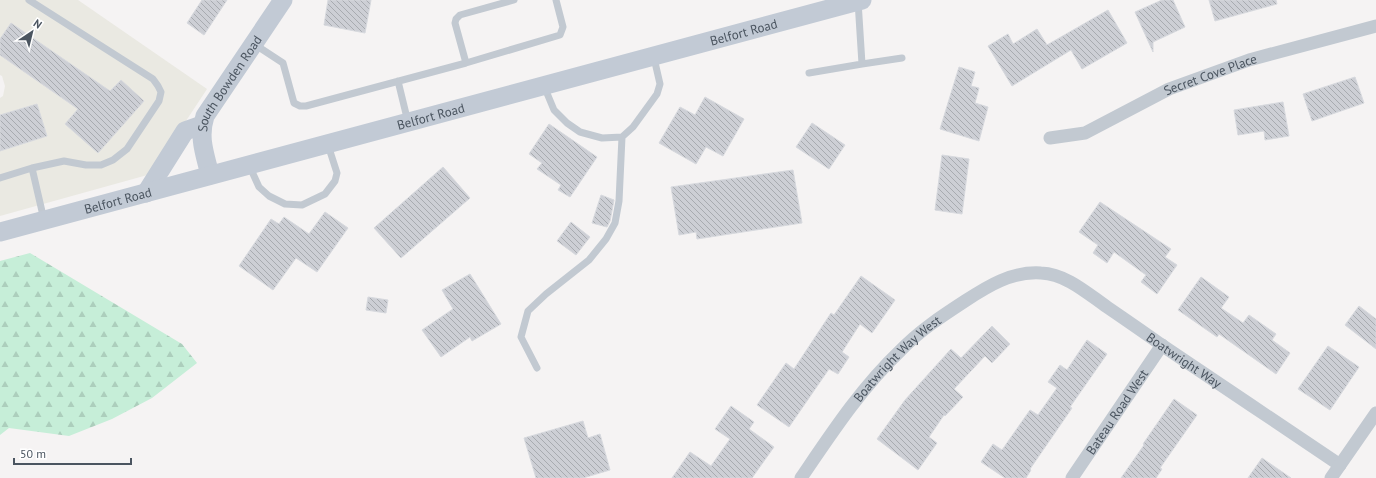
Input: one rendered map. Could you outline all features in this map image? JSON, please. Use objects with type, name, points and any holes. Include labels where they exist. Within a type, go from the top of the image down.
[{"type":"street","name":"South Bowden Road","points":[[210,175],[201,142],[202,125],[205,116],[283,0]]},
{"type":"street","name":"Belfort Road","points":[[0,232],[860,0]]},
{"type":"street","name":"Secret Cove Place","points":[[1050,138],[1085,133],[1169,89],[1249,60],[1376,26]]},
{"type":"street","points":[[146,192],[185,131],[202,125]]},
{"type":"street","name":"Boatwright Way","points":[[1023,274],[1041,272],[1057,276],[1071,283],[1340,465]]},
{"type":"street","name":"Boatwright Way West","points":[[801,478],[844,416],[900,350],[933,322],[987,286],[1006,278],[1023,274]]},
{"type":"street","name":"Bateau Road West","points":[[1072,478],[1162,345]]},
{"type":"street","points":[[1331,478],[1376,413]]},
{"type":"lane","points":[[0,178],[32,168],[64,161],[86,165],[101,165],[113,160],[127,149],[159,101],[161,92],[153,79],[29,0]]},
{"type":"lane","points":[[466,63],[455,23],[456,19],[460,15],[514,0]]},
{"type":"lane","points":[[253,44],[283,63],[294,102],[300,106],[306,106],[466,63],[560,34],[563,27],[556,0]]},
{"type":"lane","points":[[860,0],[862,64]]},
{"type":"lane","points":[[544,85],[554,110],[567,123],[580,132],[602,138],[622,137],[633,127],[657,94],[660,84],[654,56]]},
{"type":"lane","points":[[810,73],[902,58]]},
{"type":"lane","points":[[398,81],[408,122]]},
{"type":"lane","points":[[536,365],[521,337],[528,311],[546,294],[589,260],[606,239],[615,223],[619,201],[622,137]]},
{"type":"lane","points":[[249,165],[259,187],[269,196],[285,204],[302,205],[325,194],[335,181],[336,173],[327,144]]},
{"type":"lane","points":[[32,168],[44,220]]},
{"type":"shaded area","points":[[0,0],[78,0],[207,89],[151,174],[0,216],[0,98],[3,96],[5,86],[2,76],[0,75]]},
{"type":"green space","points":[[30,253],[182,344],[197,363],[152,398],[112,419],[69,436],[9,428],[0,435],[0,261]]},
{"type":"building","points":[[202,0],[227,0],[204,35],[187,23]]},
{"type":"building","points":[[328,0],[371,0],[365,33],[324,25]]},
{"type":"building","points":[[1162,0],[1173,0],[1185,27],[1153,42],[1153,52],[1135,12]]},
{"type":"building","points":[[1209,0],[1276,0],[1277,4],[1215,21]]},
{"type":"building","points":[[1108,10],[1127,43],[1082,69],[1071,50],[1012,86],[988,46],[1008,34],[1013,44],[1037,29],[1047,45]]},
{"type":"building","points":[[11,23],[110,91],[121,80],[144,101],[98,153],[65,124],[78,109],[0,55],[0,39]]},
{"type":"building","points":[[959,67],[975,72],[971,86],[979,88],[975,103],[988,107],[979,141],[940,129]]},
{"type":"building","points":[[1355,77],[1364,103],[1312,121],[1303,94]]},
{"type":"building","points":[[705,97],[744,119],[723,156],[706,147],[696,164],[659,143],[680,107],[695,115]]},
{"type":"building","points":[[1283,102],[1289,136],[1265,140],[1264,131],[1238,135],[1234,110]]},
{"type":"building","points":[[37,104],[47,136],[0,151],[0,115]]},
{"type":"building","points":[[812,123],[845,145],[829,169],[796,147]]},
{"type":"building","points":[[549,124],[597,157],[570,197],[558,190],[561,185],[537,169],[542,163],[529,154]]},
{"type":"building","points":[[942,155],[969,159],[962,214],[935,210]]},
{"type":"building","points":[[443,167],[470,198],[401,258],[374,228]]},
{"type":"building","points":[[793,170],[802,223],[697,239],[696,232],[679,235],[671,187]]},
{"type":"building","points":[[601,195],[614,200],[610,221],[607,227],[592,223]]},
{"type":"building","points":[[1100,202],[1171,249],[1165,257],[1177,265],[1157,294],[1141,282],[1146,275],[1114,252],[1107,263],[1093,253],[1098,245],[1079,232]]},
{"type":"building","points":[[325,212],[348,228],[317,272],[296,258],[273,290],[239,266],[271,219],[279,224],[284,217],[309,234]]},
{"type":"building","points":[[571,222],[590,237],[576,255],[557,241]]},
{"type":"building","points":[[470,274],[501,324],[472,341],[470,337],[441,357],[422,330],[453,309],[442,290]]},
{"type":"building","points":[[861,276],[895,300],[872,333],[860,324],[842,352],[849,357],[838,374],[829,369],[789,427],[757,405],[786,363],[794,369],[831,313],[834,315]]},
{"type":"building","points":[[1201,277],[1229,297],[1221,308],[1243,323],[1249,315],[1276,334],[1272,340],[1290,353],[1276,374],[1219,334],[1217,337],[1178,310]]},
{"type":"building","points":[[368,297],[388,300],[386,313],[366,310]]},
{"type":"building","points":[[1359,306],[1376,319],[1376,349],[1345,325]]},
{"type":"building","points":[[992,326],[1010,344],[992,363],[985,356],[954,389],[963,397],[945,416],[944,415],[929,437],[937,443],[918,470],[877,439],[905,400],[951,349],[961,358]]},
{"type":"building","points":[[1087,340],[1107,354],[1070,407],[1072,408],[1030,469],[1031,470],[1026,478],[1005,478],[981,462],[993,444],[1002,450],[1030,410],[1038,415],[1057,388],[1048,382],[1060,365],[1067,370]]},
{"type":"building","points":[[1328,346],[1359,367],[1330,410],[1298,389]]},
{"type":"building","points":[[1174,399],[1197,415],[1160,468],[1162,469],[1156,478],[1121,478],[1144,445],[1143,444]]},
{"type":"building","points":[[731,406],[754,422],[749,429],[774,447],[752,478],[672,478],[690,452],[711,466],[730,439],[715,429]]},
{"type":"building","points":[[583,421],[588,438],[600,434],[610,470],[583,478],[536,478],[524,438]]},
{"type":"building","points":[[1262,458],[1291,478],[1248,478]]}]
